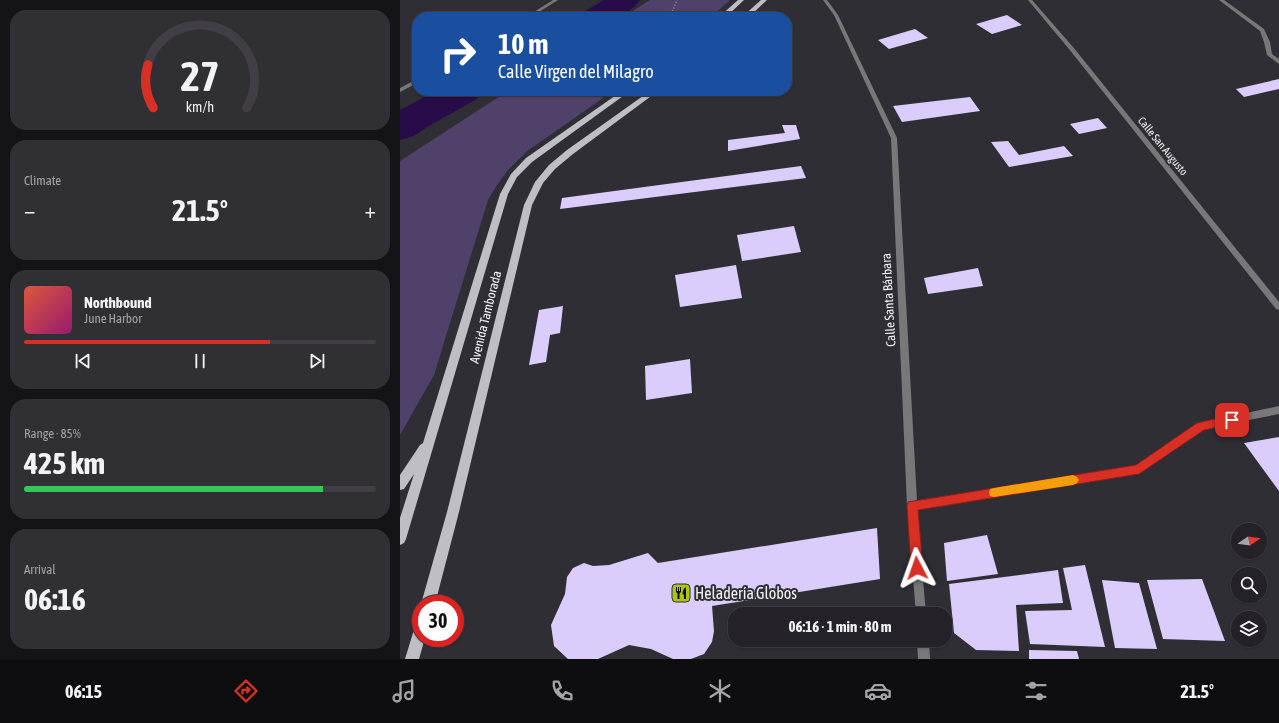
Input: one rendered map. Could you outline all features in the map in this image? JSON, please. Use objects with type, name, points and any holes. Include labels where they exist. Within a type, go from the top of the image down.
[{"type":"main road","points":[[728,12],[741,0]]},
{"type":"main road","points":[[751,12],[764,0]]},
{"type":"main road","name":"Avenida Tamborada","points":[[400,539],[504,194],[514,176],[529,160],[620,96]]},
{"type":"main road","name":"Avenida Tamborada","points":[[430,595],[453,512],[528,205],[539,182],[552,168],[570,152],[648,96]]},
{"type":"main road","points":[[400,485],[430,438]]},
{"type":"main road","points":[[412,659],[415,647]]},
{"type":"street","points":[[536,12],[556,0]]},
{"type":"street","name":"Calle Santa Bárbara","points":[[825,0],[836,15],[894,138],[912,506],[920,607]]},
{"type":"street","name":"Calle San Augusto","points":[[1030,0],[1071,48],[1279,307]]},
{"type":"street","points":[[1222,0],[1262,30],[1270,54],[1279,62]]},
{"type":"street","points":[[400,90],[412,84]]},
{"type":"street","points":[[912,506],[1139,469],[1201,426],[1279,410]]},
{"type":"street","points":[[923,647],[924,659]]},
{"type":"path","points":[[672,12],[677,0]]},
{"type":"shaded area","points":[[650,0],[730,0],[717,12],[631,12]]},
{"type":"shaded area","points":[[500,96],[606,96],[526,152],[508,170],[497,185],[488,200],[434,375],[400,435],[400,161]]},
{"type":"building","points":[[1007,15],[1022,25],[992,34],[976,24]]},
{"type":"building","points":[[915,29],[928,38],[889,49],[878,40]]},
{"type":"building","points":[[1279,79],[1279,89],[1244,97],[1236,89]]},
{"type":"building","points":[[970,97],[980,111],[902,122],[893,106]]},
{"type":"building","points":[[1098,118],[1107,128],[1079,134],[1070,124]]},
{"type":"building","points":[[782,125],[796,125],[800,139],[728,151],[728,140],[785,133]]},
{"type":"building","points":[[1008,141],[1019,155],[1064,146],[1073,156],[1009,167],[991,142]]},
{"type":"building","points":[[801,166],[806,178],[560,209],[562,198]]},
{"type":"building","points":[[794,226],[801,252],[742,261],[737,235]]},
{"type":"building","points":[[736,265],[742,298],[680,307],[675,275]]},
{"type":"building","points":[[978,268],[983,286],[928,294],[924,278]]},
{"type":"building","points":[[563,306],[560,333],[550,335],[546,362],[529,365],[539,310]]},
{"type":"building","points":[[690,359],[692,393],[646,400],[645,366]]},
{"type":"building","points":[[1279,437],[1279,491],[1244,443]]},
{"type":"building","points":[[877,528],[880,579],[712,606],[714,631],[712,642],[704,654],[691,659],[673,659],[651,649],[629,645],[598,659],[568,659],[554,646],[551,625],[565,594],[567,577],[573,568],[584,563],[593,566],[609,565],[648,553],[658,563]]},
{"type":"building","points":[[987,535],[998,574],[947,581],[944,543]]},
{"type":"building","points":[[1085,565],[1105,647],[1030,644],[1025,611],[1072,610],[1063,568]]},
{"type":"building","points":[[1058,570],[1063,603],[1016,605],[1019,651],[976,650],[954,633],[949,584]]},
{"type":"building","points":[[1202,579],[1225,641],[1163,639],[1147,580]]},
{"type":"building","points":[[1102,580],[1139,583],[1157,649],[1115,648]]},
{"type":"building","points":[[1029,650],[1077,651],[1079,659],[1029,659]]},
{"type":"waterway","points":[[606,12],[625,0]]},
{"type":"waterway","points":[[400,128],[413,119],[455,96]]},
{"type":"slow traffic","points":[[994,493],[1073,480]]},
{"type":"place","name":"Heladería Globos","points":[[681,593]]},
{"type":"route","points":[[917,568],[912,506],[1139,469],[1201,426],[1232,420]]}]
